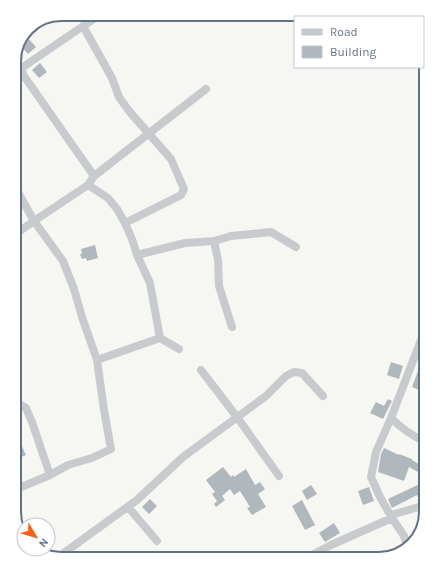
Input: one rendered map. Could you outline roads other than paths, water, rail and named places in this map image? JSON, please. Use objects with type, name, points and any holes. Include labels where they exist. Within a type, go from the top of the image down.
[{"type":"street","points":[[90,21],[23,67],[22,71],[94,176]]},
{"type":"street","points":[[83,26],[112,78],[119,97],[129,111],[171,159],[184,189],[181,195],[125,223]]},
{"type":"street","points":[[21,230],[88,185],[94,176],[206,89]]},
{"type":"street","points":[[88,185],[108,198],[117,209],[125,223],[132,239],[136,255],[150,283],[160,338]]},
{"type":"street","points":[[21,198],[34,221],[63,261],[74,289],[82,318],[97,360],[111,449],[92,458],[68,465],[50,476],[21,487]]},
{"type":"street","points":[[136,255],[185,243],[271,232],[296,247]]},
{"type":"street","points":[[214,240],[218,260],[219,286],[232,327]]},
{"type":"street","points":[[97,360],[160,338],[179,349]]},
{"type":"street","points":[[406,541],[380,497],[371,477],[376,452],[419,346]]},
{"type":"street","points":[[201,370],[279,476]]},
{"type":"street","points":[[65,552],[128,507],[183,457],[266,396],[286,376],[294,372],[302,373],[323,396]]},
{"type":"street","points":[[21,405],[26,408],[32,422],[50,476]]},
{"type":"street","points":[[391,418],[402,430],[419,439]]},
{"type":"street","points":[[128,507],[157,541]]},
{"type":"street","points":[[318,552],[391,517],[419,507]]}]
